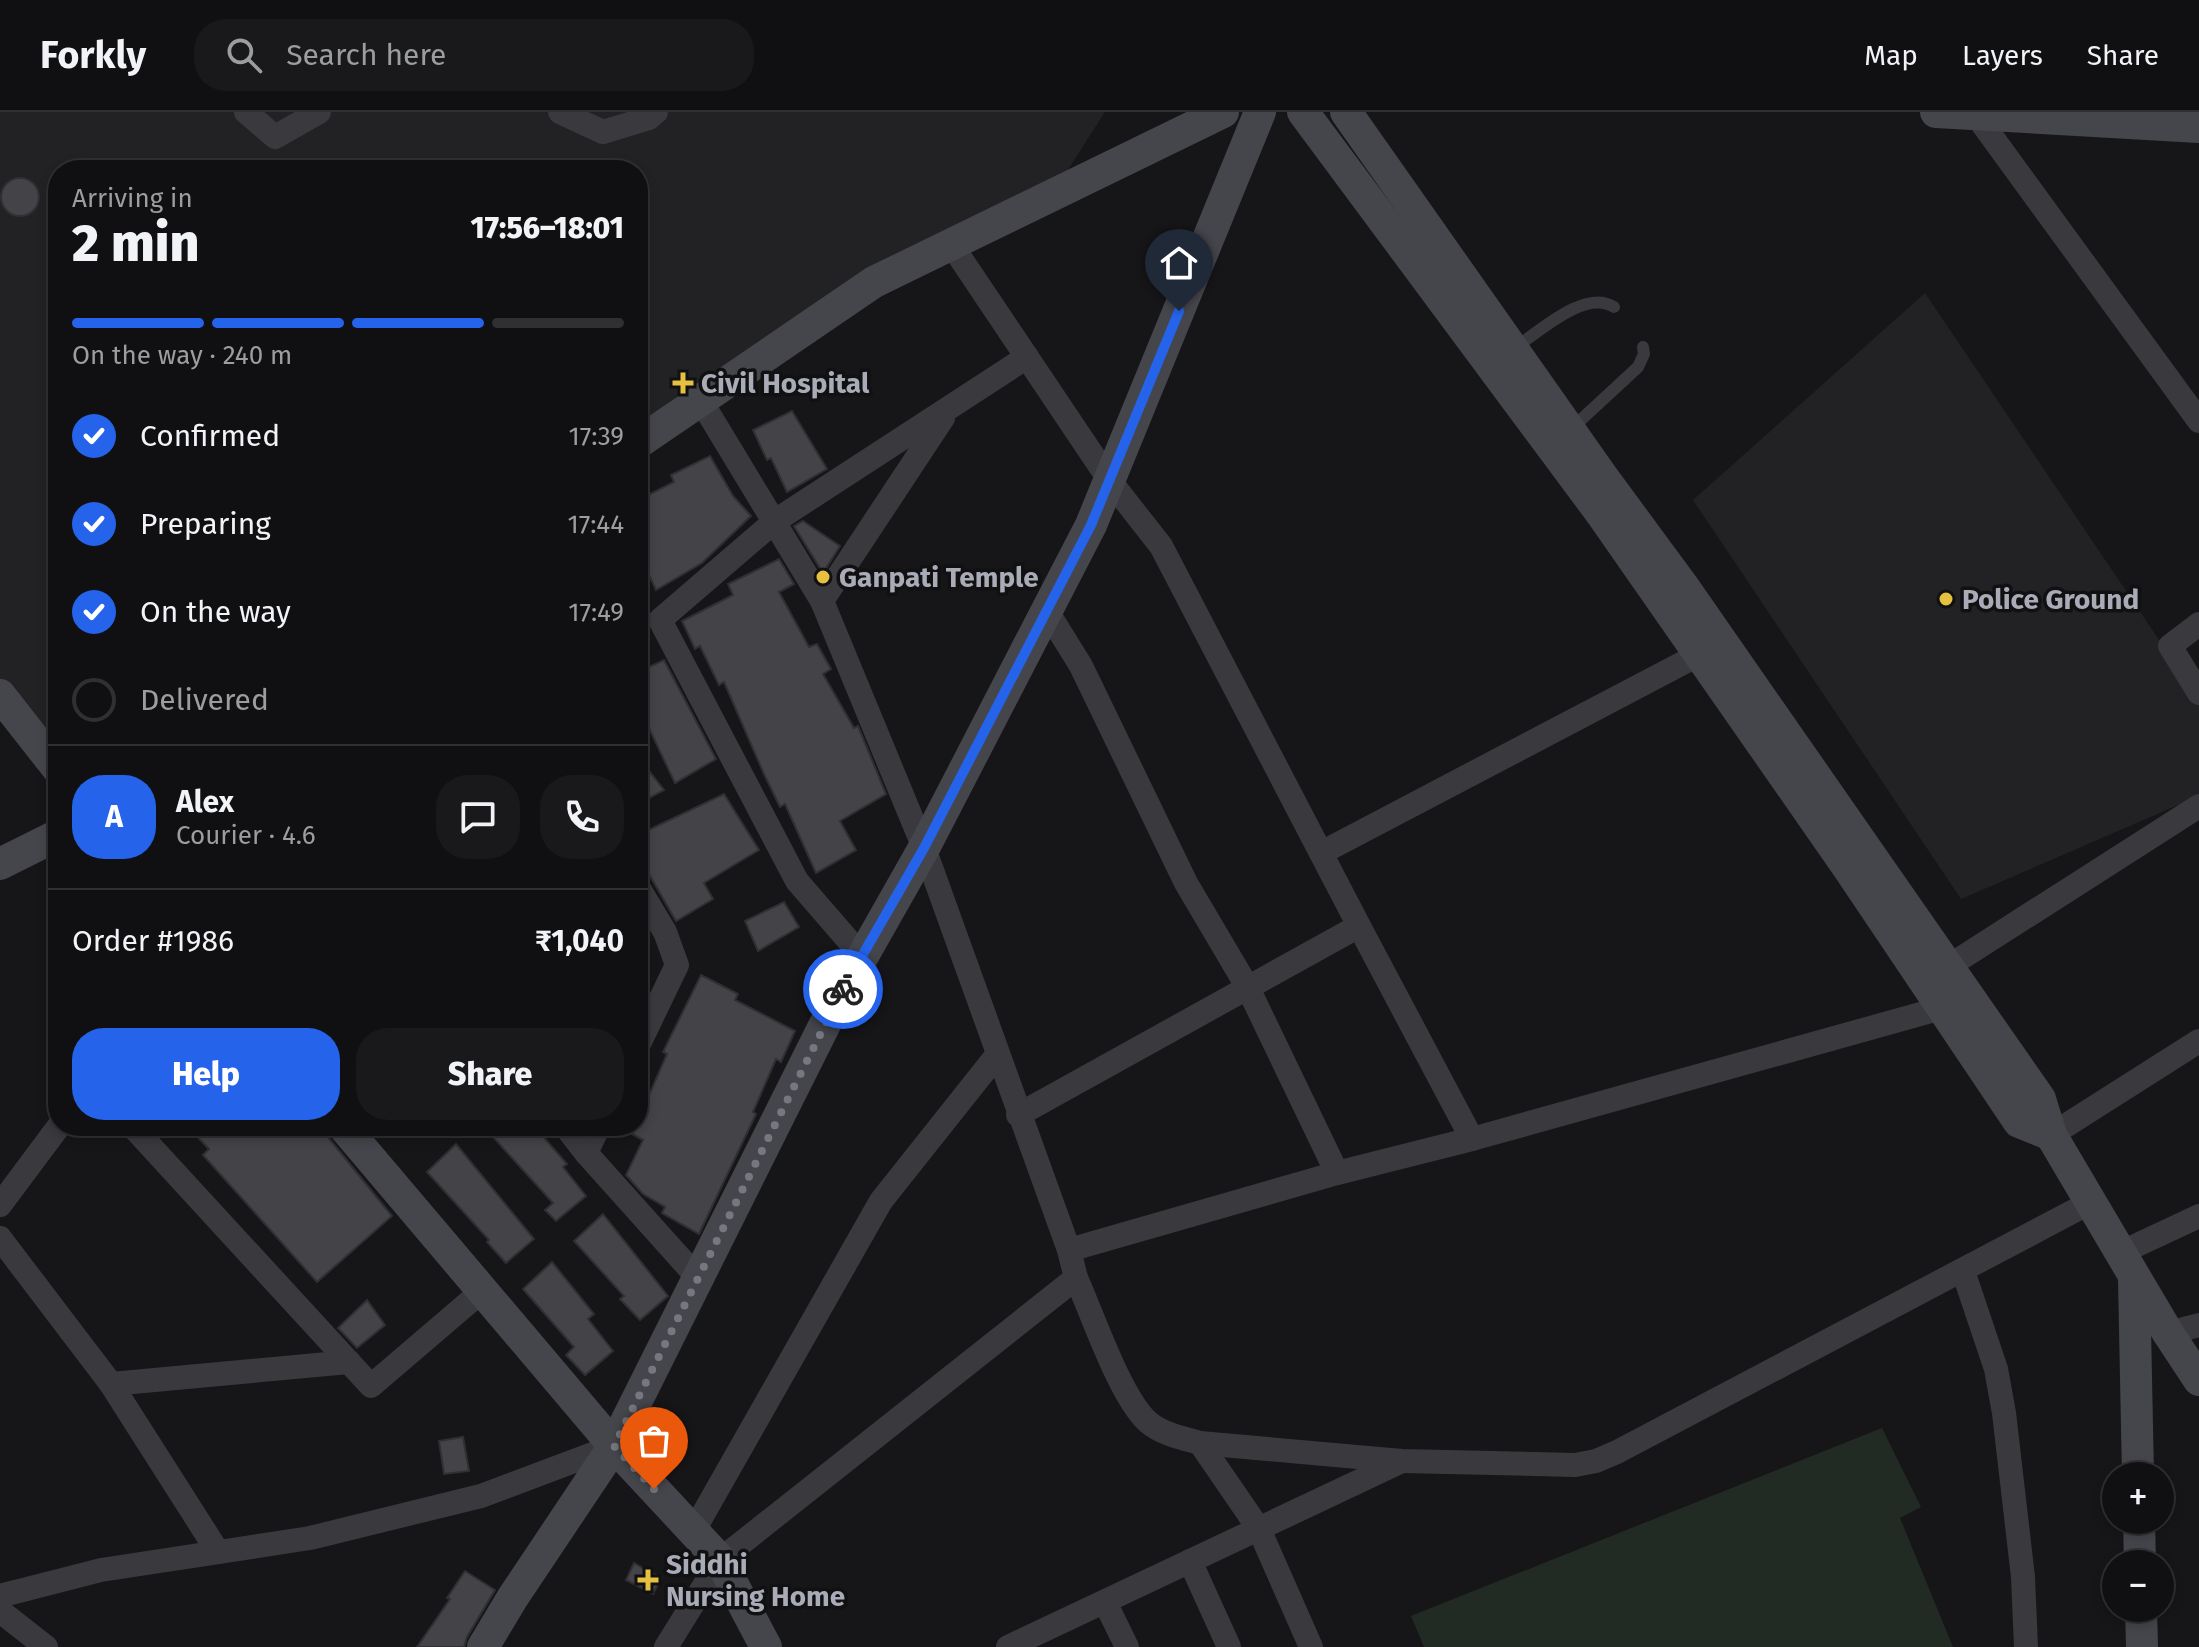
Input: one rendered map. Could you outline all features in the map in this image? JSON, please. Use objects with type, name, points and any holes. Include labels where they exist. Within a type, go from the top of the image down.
[{"type":"main road","points":[[648,436],[874,282],[1223,112]]},
{"type":"main road","points":[[483,1647],[614,1446],[861,955],[924,848],[1091,525],[1260,112]]},
{"type":"main road","points":[[1303,112],[1603,516],[2019,1122],[2051,1135]]},
{"type":"main road","points":[[1346,112],[1683,586],[2040,1099],[2051,1135],[2199,1380]]},
{"type":"main road","points":[[1936,112],[2100,118],[2199,127]]},
{"type":"main road","points":[[5,711],[48,758]]},
{"type":"main road","points":[[0,864],[48,840]]},
{"type":"main road","points":[[351,1136],[614,1446],[720,1560],[766,1647]]},
{"type":"main road","points":[[2127,1264],[2137,1462]]},
{"type":"main road","points":[[2141,1622],[2142,1647]]},
{"type":"street","points":[[246,112],[275,137],[319,112]]},
{"type":"street","points":[[560,112],[603,132],[649,118],[656,112]]},
{"type":"street","points":[[1976,115],[2199,421]]},
{"type":"street","points":[[951,244],[1110,481],[1161,546],[1472,1139]]},
{"type":"street","points":[[861,955],[797,881],[660,620],[775,521],[1027,357]]},
{"type":"street","points":[[701,401],[822,601],[924,848],[1069,1250],[1076,1278],[1132,1405],[1151,1424],[1172,1436],[1200,1443],[1402,1461],[1575,1465],[1596,1461],[2091,1202]]},
{"type":"street","points":[[822,601],[949,409]]},
{"type":"street","points":[[1047,611],[1081,666],[1186,883],[1248,988],[1337,1173]]},
{"type":"street","points":[[2199,624],[2170,646],[2199,693]]},
{"type":"street","points":[[1321,853],[1700,654]]},
{"type":"street","points":[[1949,966],[2199,806]]},
{"type":"street","points":[[648,904],[665,932],[677,965],[648,1025]]},
{"type":"street","points":[[1018,1115],[1359,926]]},
{"type":"street","points":[[1069,1250],[1337,1173],[1472,1139],[1942,1008]]},
{"type":"street","points":[[2051,1135],[2199,1041]]},
{"type":"street","points":[[693,1532],[881,1201],[997,1055]]},
{"type":"street","points":[[0,1205],[52,1136]]},
{"type":"street","points":[[141,1136],[371,1386],[482,1291]]},
{"type":"street","points":[[573,1136],[698,1278]]},
{"type":"street","points":[[586,1153],[594,1136]]},
{"type":"street","points":[[2127,1264],[2199,1216]]},
{"type":"street","points":[[0,1238],[111,1384],[218,1552]]},
{"type":"street","points":[[1963,1271],[1996,1369],[2004,1413],[2023,1577],[2026,1647]]},
{"type":"street","points":[[666,1647],[720,1560],[1076,1278]]},
{"type":"street","points":[[2168,1333],[2199,1325]]},
{"type":"street","points":[[111,1384],[349,1362]]},
{"type":"street","points":[[1200,1443],[1259,1529],[1311,1647]]},
{"type":"street","points":[[0,1596],[101,1570],[310,1538],[481,1496],[614,1446]]},
{"type":"street","points":[[1008,1647],[1402,1461]]},
{"type":"street","points":[[1190,1561],[1229,1647]]},
{"type":"street","points":[[1105,1602],[1127,1647]]},
{"type":"street","points":[[0,1611],[46,1647]]},
{"type":"lane","points":[[1513,349],[1586,303],[1608,303],[1614,307]]},
{"type":"lane","points":[[1570,430],[1638,367],[1644,354],[1643,347]]},
{"type":"shaded area","name":"Civil Hospital","points":[[0,112],[1105,112],[1055,190],[648,437],[648,160],[48,160],[48,754],[0,684]]},
{"type":"shaded area","name":"Police Ground","points":[[1925,293],[2199,699],[2199,796],[1961,899],[1693,500]]},
{"type":"shaded area","points":[[1882,1428],[1921,1507],[1900,1518],[1953,1647],[1424,1647],[1411,1616]]},
{"type":"building","points":[[20,178],[33,184],[39,197],[33,210],[20,216],[7,210],[1,197],[7,184]]},
{"type":"building","points":[[792,411],[827,469],[787,492],[753,430]]},
{"type":"building","points":[[710,456],[733,496],[751,516],[702,563],[656,590],[648,573],[648,495],[674,482],[671,475]]},
{"type":"building","points":[[803,521],[840,546],[823,573],[794,526]]},
{"type":"building","points":[[779,559],[794,584],[779,592],[809,647],[817,644],[831,669],[823,674],[854,728],[858,726],[886,794],[840,821],[856,850],[816,873],[785,804],[780,807],[764,774],[724,682],[719,685],[700,646],[695,649],[682,621],[733,595],[728,584]]},
{"type":"building","points":[[664,660],[716,759],[675,783],[648,726],[648,667]]},
{"type":"building","points":[[648,770],[664,790],[648,799]]},
{"type":"building","points":[[724,794],[759,850],[704,883],[713,899],[676,921],[648,872],[648,830]]},
{"type":"building","points":[[784,902],[799,927],[758,951],[745,921]]},
{"type":"building","points":[[701,975],[738,994],[735,1000],[795,1031],[781,1062],[776,1059],[753,1112],[756,1114],[699,1234],[662,1213],[665,1207],[643,1194],[626,1175],[643,1140],[636,1136],[648,1136],[648,1097],[667,1054],[663,1052]]},
{"type":"building","points":[[197,1136],[327,1136],[392,1216],[317,1282],[203,1155],[209,1149]]},
{"type":"building","points":[[492,1136],[543,1136],[567,1164],[563,1167],[586,1196],[556,1221],[545,1210],[553,1203]]},
{"type":"building","points":[[456,1144],[534,1239],[506,1263],[427,1172]]},
{"type":"building","points":[[603,1214],[668,1296],[640,1320],[620,1299],[624,1296],[574,1241]]},
{"type":"building","points":[[552,1262],[594,1314],[588,1319],[613,1351],[585,1375],[566,1355],[574,1347],[523,1289]]},
{"type":"building","points":[[367,1300],[385,1325],[357,1348],[338,1328]]},
{"type":"building","points":[[463,1437],[469,1471],[444,1474],[439,1441]]},
{"type":"building","points":[[634,1563],[661,1578],[653,1594],[626,1580]]},
{"type":"building","points":[[465,1571],[495,1590],[464,1647],[417,1647],[450,1599],[447,1598]]},
{"type":"way so far","points":[[654,1489],[614,1446],[843,989]]},
{"type":"place","name":"Civil Hospital","points":[[683,383]]},
{"type":"place","name":"Ganpati Temple","points":[[823,577]]},
{"type":"place","name":"Police Ground","points":[[1946,599]]},
{"type":"place","name":"Siddhi Nursing Home","points":[[648,1580]]},
{"type":"route","points":[[843,989],[924,848],[1091,525],[1179,311]]}]
